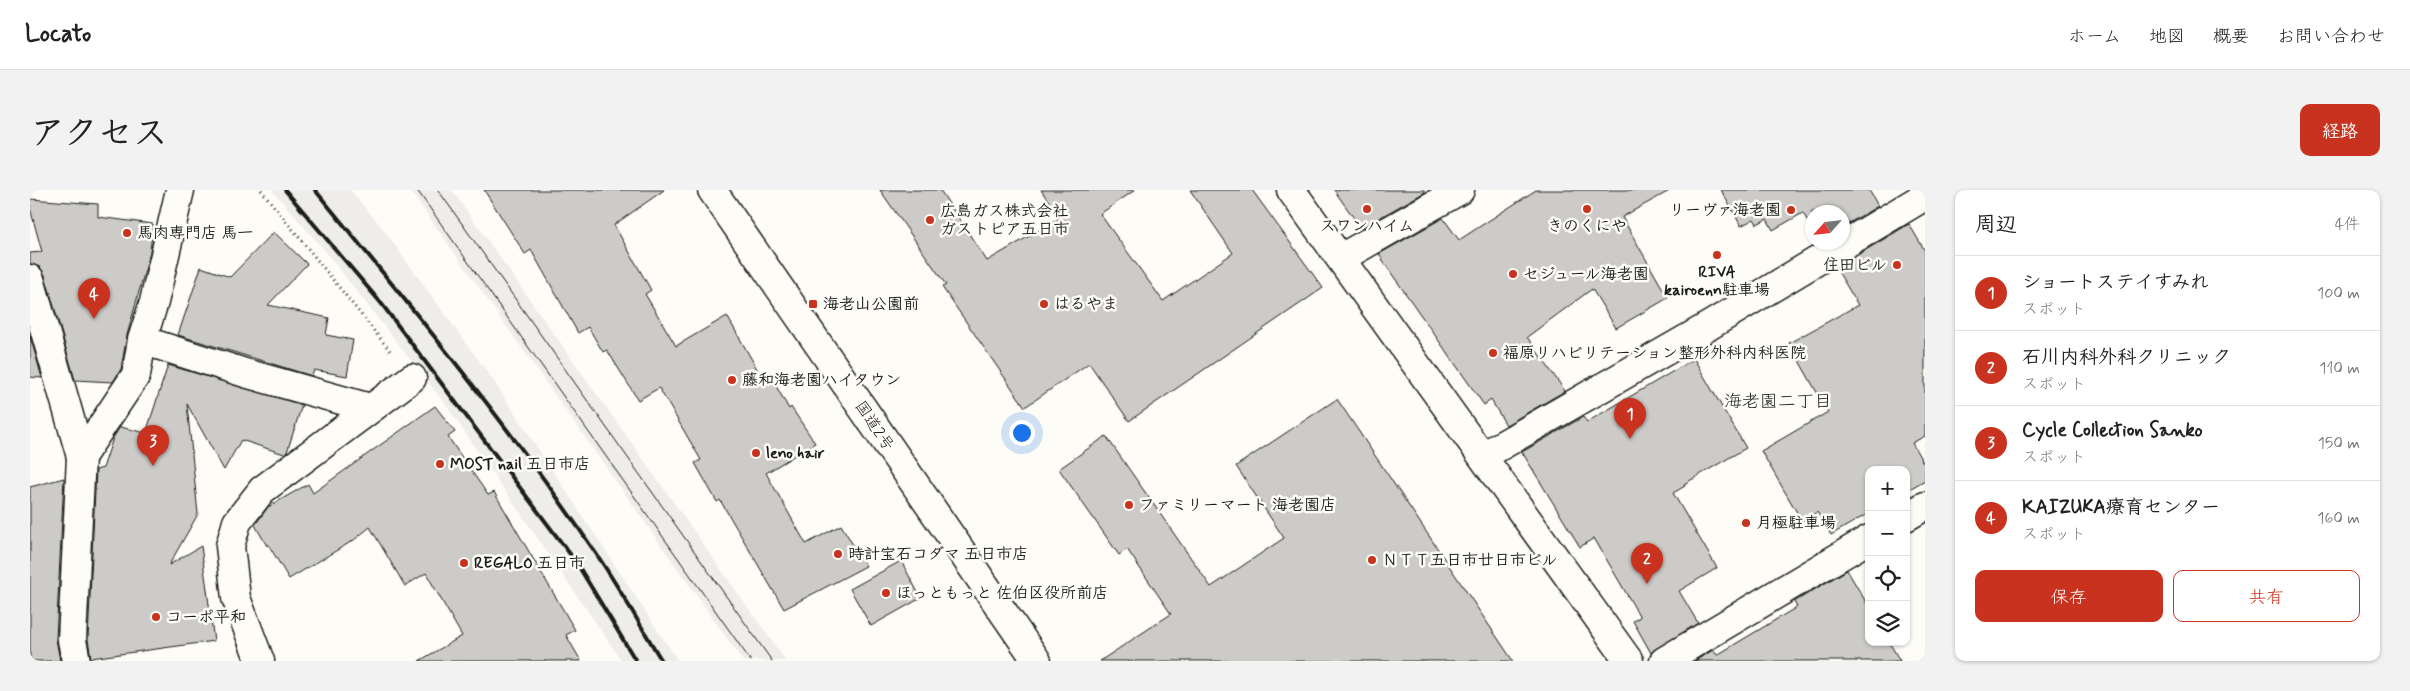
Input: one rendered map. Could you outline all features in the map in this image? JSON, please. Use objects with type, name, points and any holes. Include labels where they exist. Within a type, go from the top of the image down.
[{"type":"main road","points":[[81,457],[136,375],[142,340],[154,302],[180,190]]},
{"type":"main road","name":"国道2号","points":[[712,190],[1037,661]]},
{"type":"main road","points":[[1291,190],[1629,661]]},
{"type":"main road","points":[[1341,258],[1460,190]]},
{"type":"main road","points":[[1483,456],[1702,330],[1920,199]]},
{"type":"main road","points":[[30,279],[81,457],[72,640],[76,661]]},
{"type":"main road","points":[[142,340],[245,373],[370,408]]},
{"type":"main road","points":[[260,661],[236,598],[230,546],[237,522],[262,490],[412,378]]},
{"type":"main road","points":[[1910,515],[1925,506]]},
{"type":"main road","points":[[1664,661],[1865,541]]},
{"type":"path","points":[[261,190],[412,378]]},
{"type":"shaded area","points":[[272,190],[350,190],[380,225],[495,383],[678,661],[622,661],[446,405],[325,251]]},
{"type":"shaded area","points":[[410,190],[452,190],[786,661],[743,661]]},
{"type":"building","points":[[484,190],[664,190],[614,225],[651,290],[645,294],[676,346],[727,316],[760,374],[767,370],[789,409],[791,407],[815,443],[766,473],[806,544],[841,525],[866,566],[784,609],[720,500],[717,502],[695,463],[701,460],[659,388],[638,400],[607,350],[603,352],[588,327],[578,333],[531,250],[525,254]]},
{"type":"building","points":[[880,190],[940,190],[987,261],[1060,218],[1041,190],[1135,190],[1100,214],[1163,301],[1233,253],[1190,190],[1252,190],[1323,288],[1129,421],[1089,363],[1025,407],[942,287],[946,285]]},
{"type":"building","name":"スワンハイム","points":[[1334,190],[1424,190],[1425,192],[1361,228]]},
{"type":"building","points":[[1536,190],[1671,190],[1622,217],[1668,298],[1616,328],[1592,289],[1527,337],[1565,391],[1506,425],[1491,400],[1484,405],[1379,254],[1443,218],[1459,240]]},
{"type":"building","name":"リーヴァ海老園","points":[[1721,190],[1869,190],[1878,206],[1850,222],[1850,205],[1805,205],[1805,217],[1803,213],[1773,230],[1767,219],[1757,224],[1754,219],[1741,226]]},
{"type":"building","points":[[30,199],[98,204],[98,217],[153,224],[150,252],[127,335],[121,369],[113,382],[75,380],[45,275],[40,267],[30,264],[30,253],[42,252],[30,208]]},
{"type":"building","points":[[1909,224],[1925,251],[1925,436],[1912,443],[1925,466],[1925,480],[1910,489],[1910,466],[1865,466],[1865,515],[1831,535],[1817,512],[1802,521],[1761,451],[1828,412],[1789,343],[1858,305],[1836,268]]},
{"type":"building","points":[[274,232],[307,264],[268,305],[329,318],[326,335],[353,340],[347,376],[314,370],[312,376],[178,335],[201,267],[230,277]]},
{"type":"building","points":[[30,336],[42,378],[30,377]]},
{"type":"building","points":[[1694,359],[1746,448],[1684,484],[1685,486],[1673,493],[1717,568],[1679,591],[1698,623],[1651,653],[1633,621],[1640,617],[1594,538],[1580,547],[1522,452],[1583,417],[1587,422]]},
{"type":"building","points":[[168,365],[302,405],[287,452],[284,454],[241,440],[224,470],[187,404],[198,514],[169,565],[201,546],[214,641],[91,658],[88,639],[96,470],[103,468],[113,438],[120,427],[146,433]]},
{"type":"building","points":[[1337,399],[1513,661],[1100,661],[1171,614],[1127,549],[1119,555],[1059,469],[1106,436],[1211,587],[1284,538],[1236,466]]},
{"type":"building","points":[[435,406],[455,432],[448,437],[488,495],[494,492],[575,630],[566,635],[581,661],[419,661],[462,636],[426,573],[405,586],[370,527],[354,540],[289,579],[268,544],[267,546],[255,525],[268,507],[308,484],[313,493]]},
{"type":"building","points":[[64,478],[56,639],[60,661],[30,661],[30,487]]},
{"type":"building","name":"ほっともっと 佐伯区役所前店","points":[[901,561],[921,598],[871,626],[850,589]]},
{"type":"building","points":[[1847,570],[1865,600],[1865,646],[1891,646],[1900,661],[1695,661],[1713,650],[1717,655],[1797,607],[1794,602]]},
{"type":"tram line","points":[[417,190],[751,661]]},
{"type":"tram line","points":[[438,190],[772,661]]},
{"type":"railway","points":[[285,190],[381,303],[576,562],[636,661]]},
{"type":"railway","points":[[315,190],[424,323],[529,458],[604,565],[662,661]]},
{"type":"place","name":"スワンハイム","points":[[1367,209]]},
{"type":"place","name":"きのくにや","points":[[1587,209]]},
{"type":"place","name":"リーヴァ海老園","points":[[1791,210]]},
{"type":"place","name":"広島ガス株式会社 ガストピア五日市","points":[[930,220]]},
{"type":"place","name":"馬肉専門店 馬一","points":[[127,233]]},
{"type":"place","name":"RIVA kairoenn駐車場","points":[[1717,255]]},
{"type":"place","name":"住田ビル","points":[[1897,265]]},
{"type":"place","name":"セジュール海老園","points":[[1513,274]]},
{"type":"place","name":"海老山公園前","points":[[813,304]]},
{"type":"place","name":"はるやま","points":[[1044,304]]},
{"type":"place","name":"KAIZUKA療育センター","points":[[94,319]]},
{"type":"place","name":"福原リハビリテーション整形外科内科医院","points":[[1493,353]]},
{"type":"place","name":"藤和海老園ハイタウン","points":[[732,380]]},
{"type":"place","name":"ショートステイすみれ","points":[[1630,439]]},
{"type":"place","name":"leno hair","points":[[756,453]]},
{"type":"place","name":"MOST nail 五日市店","points":[[440,464]]},
{"type":"place","name":"Cycle Collection Sanko","points":[[153,466]]},
{"type":"place","name":"ファミリーマート 海老園店","points":[[1129,505]]},
{"type":"place","name":"月極駐車場","points":[[1746,523]]},
{"type":"place","name":"時計宝石コダマ 五日市店","points":[[838,554]]},
{"type":"place","name":"ＮＴＴ五日市廿日市ビル","points":[[1372,560]]},
{"type":"place","name":"REGALO 五日市","points":[[464,563]]},
{"type":"place","name":"石川内科外科クリニック","points":[[1647,584]]},
{"type":"place","name":"ほっともっと 佐伯区役所前店","points":[[886,593]]},
{"type":"place","name":"コーポ平和","points":[[156,617]]},
{"type":"district","name":"海老園二丁目","points":[[1778,402]]}]
